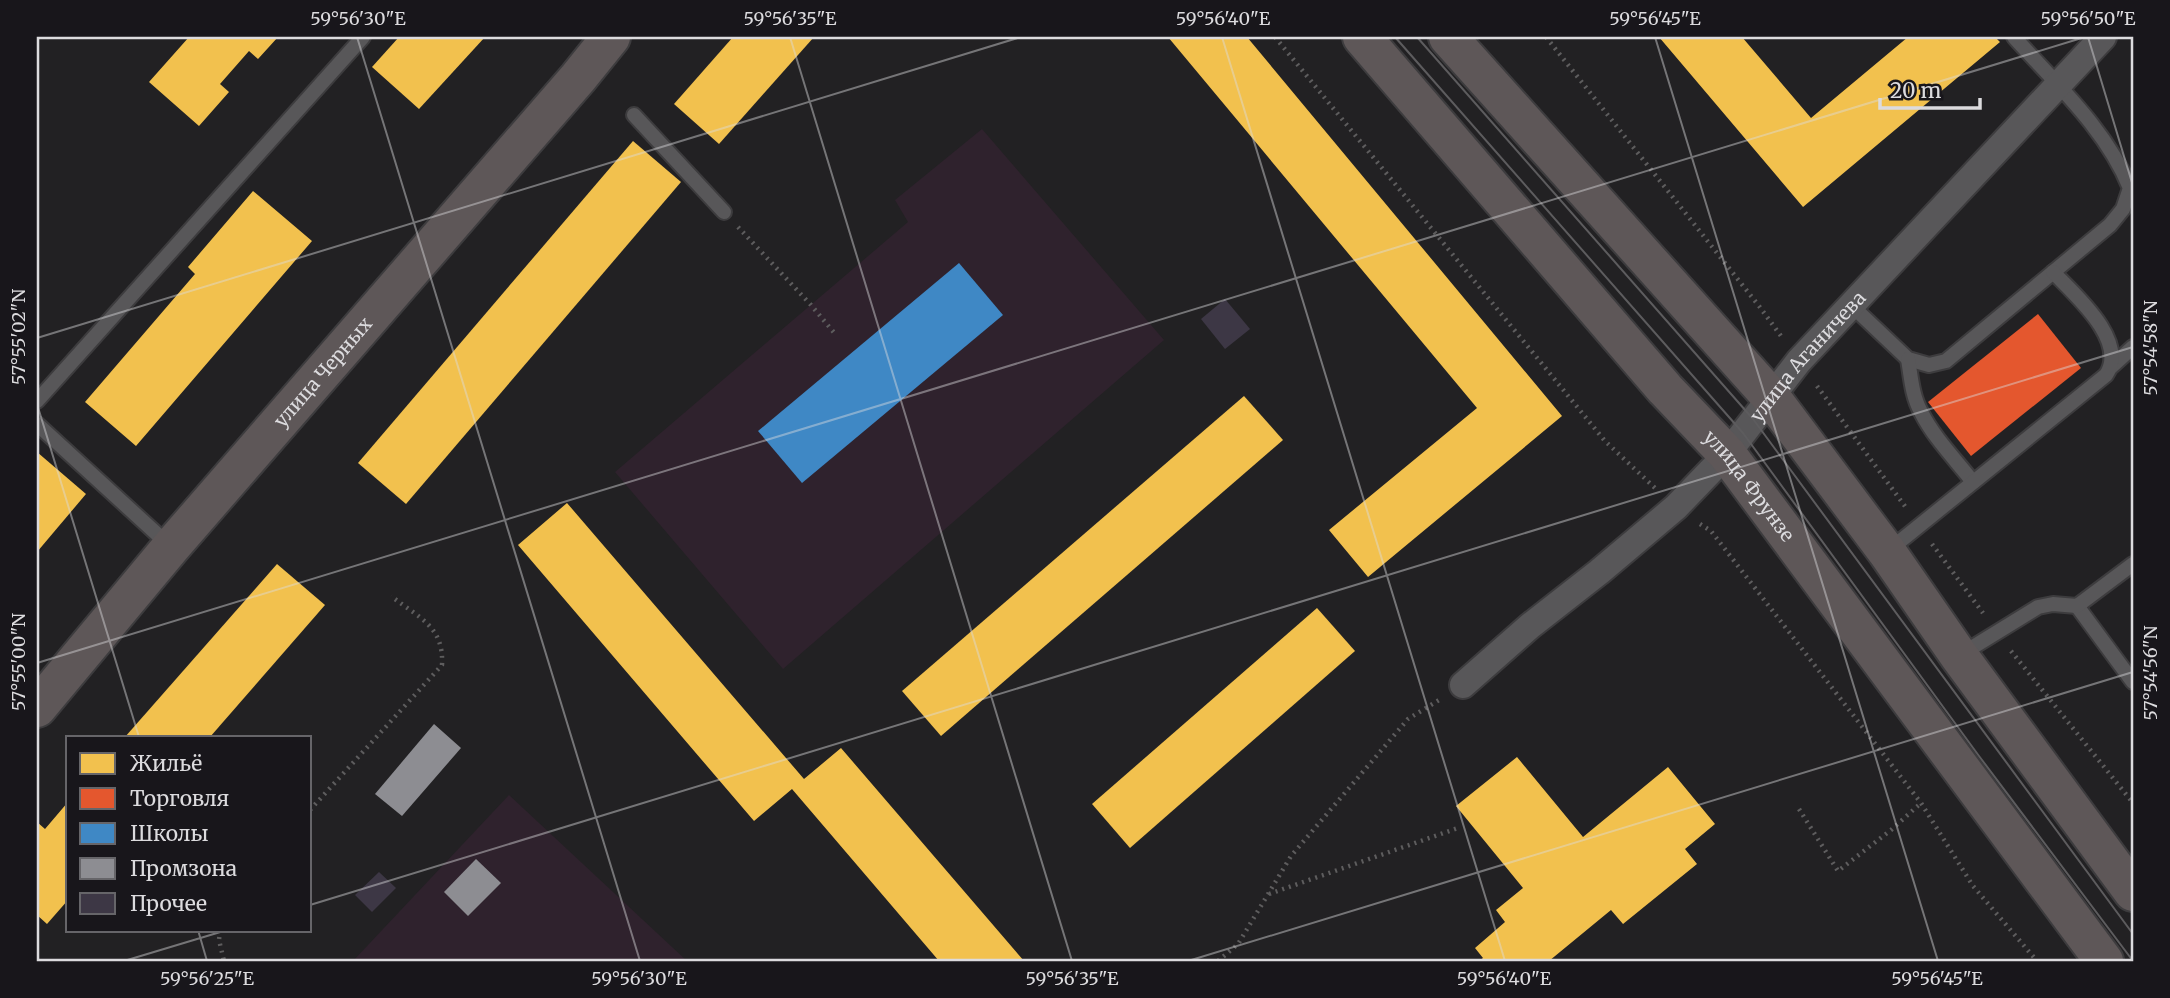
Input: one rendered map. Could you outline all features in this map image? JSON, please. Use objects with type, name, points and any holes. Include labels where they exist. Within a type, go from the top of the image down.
[{"type":"main road","name":"улица Черных","points":[[37,708],[171,547],[611,37]]},
{"type":"main road","name":"улица Фрунзе","points":[[1362,37],[1665,388],[1727,454],[2104,961]]},
{"type":"main road","points":[[1448,37],[1770,396],[1887,552],[1959,656],[2133,892]]},
{"type":"street","name":"улица Аганичева","points":[[1463,685],[1530,626],[1676,507],[1727,454],[1799,361],[2103,37]]},
{"type":"lane","points":[[37,401],[362,37]]},
{"type":"lane","points":[[1851,305],[1908,359],[1929,365],[1946,360],[2110,225],[2123,209],[2132,190],[2101,135],[2014,37]]},
{"type":"lane","points":[[634,116],[724,212]]},
{"type":"lane","points":[[2053,272],[2097,319],[2110,345],[2111,367]]},
{"type":"lane","points":[[1887,552],[2106,375],[2133,347]]},
{"type":"lane","points":[[1908,359],[1912,388],[1920,411],[1973,482]]},
{"type":"lane","points":[[37,424],[171,547]]},
{"type":"lane","points":[[1959,656],[2038,607],[2053,604],[2077,606],[2133,564]]},
{"type":"lane","points":[[2077,606],[2133,682]]},
{"type":"path","points":[[1546,37],[1759,306],[1997,633],[2133,803]]},
{"type":"path","points":[[724,212],[836,335]]},
{"type":"path","points":[[312,808],[442,665],[443,651],[439,637],[432,627],[391,596]]},
{"type":"path","points":[[1218,961],[1238,944],[1291,856],[1408,719],[1463,685]]},
{"type":"path","points":[[1799,809],[1838,871],[1921,803]]},
{"type":"path","points":[[1268,894],[1458,828]]},
{"type":"path","points":[[220,932],[224,961]]},
{"type":"shaded area","points":[[982,129],[1164,340],[783,669],[615,472],[908,222],[895,200]]},
{"type":"shaded area","points":[[509,795],[687,961],[353,961]]},
{"type":"building: Жильё","points":[[189,37],[278,37],[258,59],[249,51],[220,84],[229,92],[199,126],[149,82]]},
{"type":"building: Жильё","points":[[399,37],[485,37],[419,109],[372,67]]},
{"type":"building: Жильё","points":[[733,37],[814,37],[719,144],[674,104]]},
{"type":"building: Жильё","points":[[1168,37],[1247,37],[1562,416],[1368,577],[1329,530],[1477,408]]},
{"type":"building: Жильё","points":[[1659,37],[1742,37],[1811,118],[1908,37],[1995,37],[2000,42],[1803,207]]},
{"type":"building: Жильё","points":[[633,141],[681,182],[406,504],[358,463]]},
{"type":"building: Жильё","points":[[253,191],[312,241],[136,446],[85,402],[195,274],[188,267]]},
{"type":"building: Жильё","points":[[1244,396],[1283,440],[941,736],[902,691]]},
{"type":"building: Жильё","points":[[37,452],[86,494],[37,552]]},
{"type":"building: Жильё","points":[[567,503],[804,779],[841,748],[1024,961],[939,961],[792,789],[754,821],[518,545]]},
{"type":"building: Жильё","points":[[277,564],[325,605],[211,736],[126,736]]},
{"type":"building: Жильё","points":[[1317,608],[1355,651],[1130,848],[1092,804]]},
{"type":"building: Жильё","points":[[1517,757],[1583,837],[1668,767],[1715,824],[1685,849],[1697,864],[1623,924],[1611,910],[1549,961],[1479,961],[1483,958],[1475,948],[1505,922],[1496,910],[1523,888],[1456,806]]},
{"type":"building: Жильё","points":[[66,804],[66,902],[47,924],[37,915],[37,822],[45,829]]},
{"type":"building: Торговля","points":[[2038,314],[2081,368],[1971,456],[1928,402]]},
{"type":"building: Школы","points":[[959,263],[1003,315],[802,483],[758,431]]},
{"type":"building: Промзона","points":[[434,724],[461,748],[402,816],[375,794]]},
{"type":"building: Промзона","points":[[476,859],[501,883],[468,916],[444,892]]},
{"type":"building: Прочее","points":[[1225,299],[1250,329],[1225,349],[1201,319]]},
{"type":"building: Прочее","points":[[379,872],[396,888],[372,912],[355,895]]},
{"type":"tram line","points":[[1395,37],[1743,433],[2133,961]]},
{"type":"tram line","points":[[1417,37],[1753,419],[2133,934]]}]
